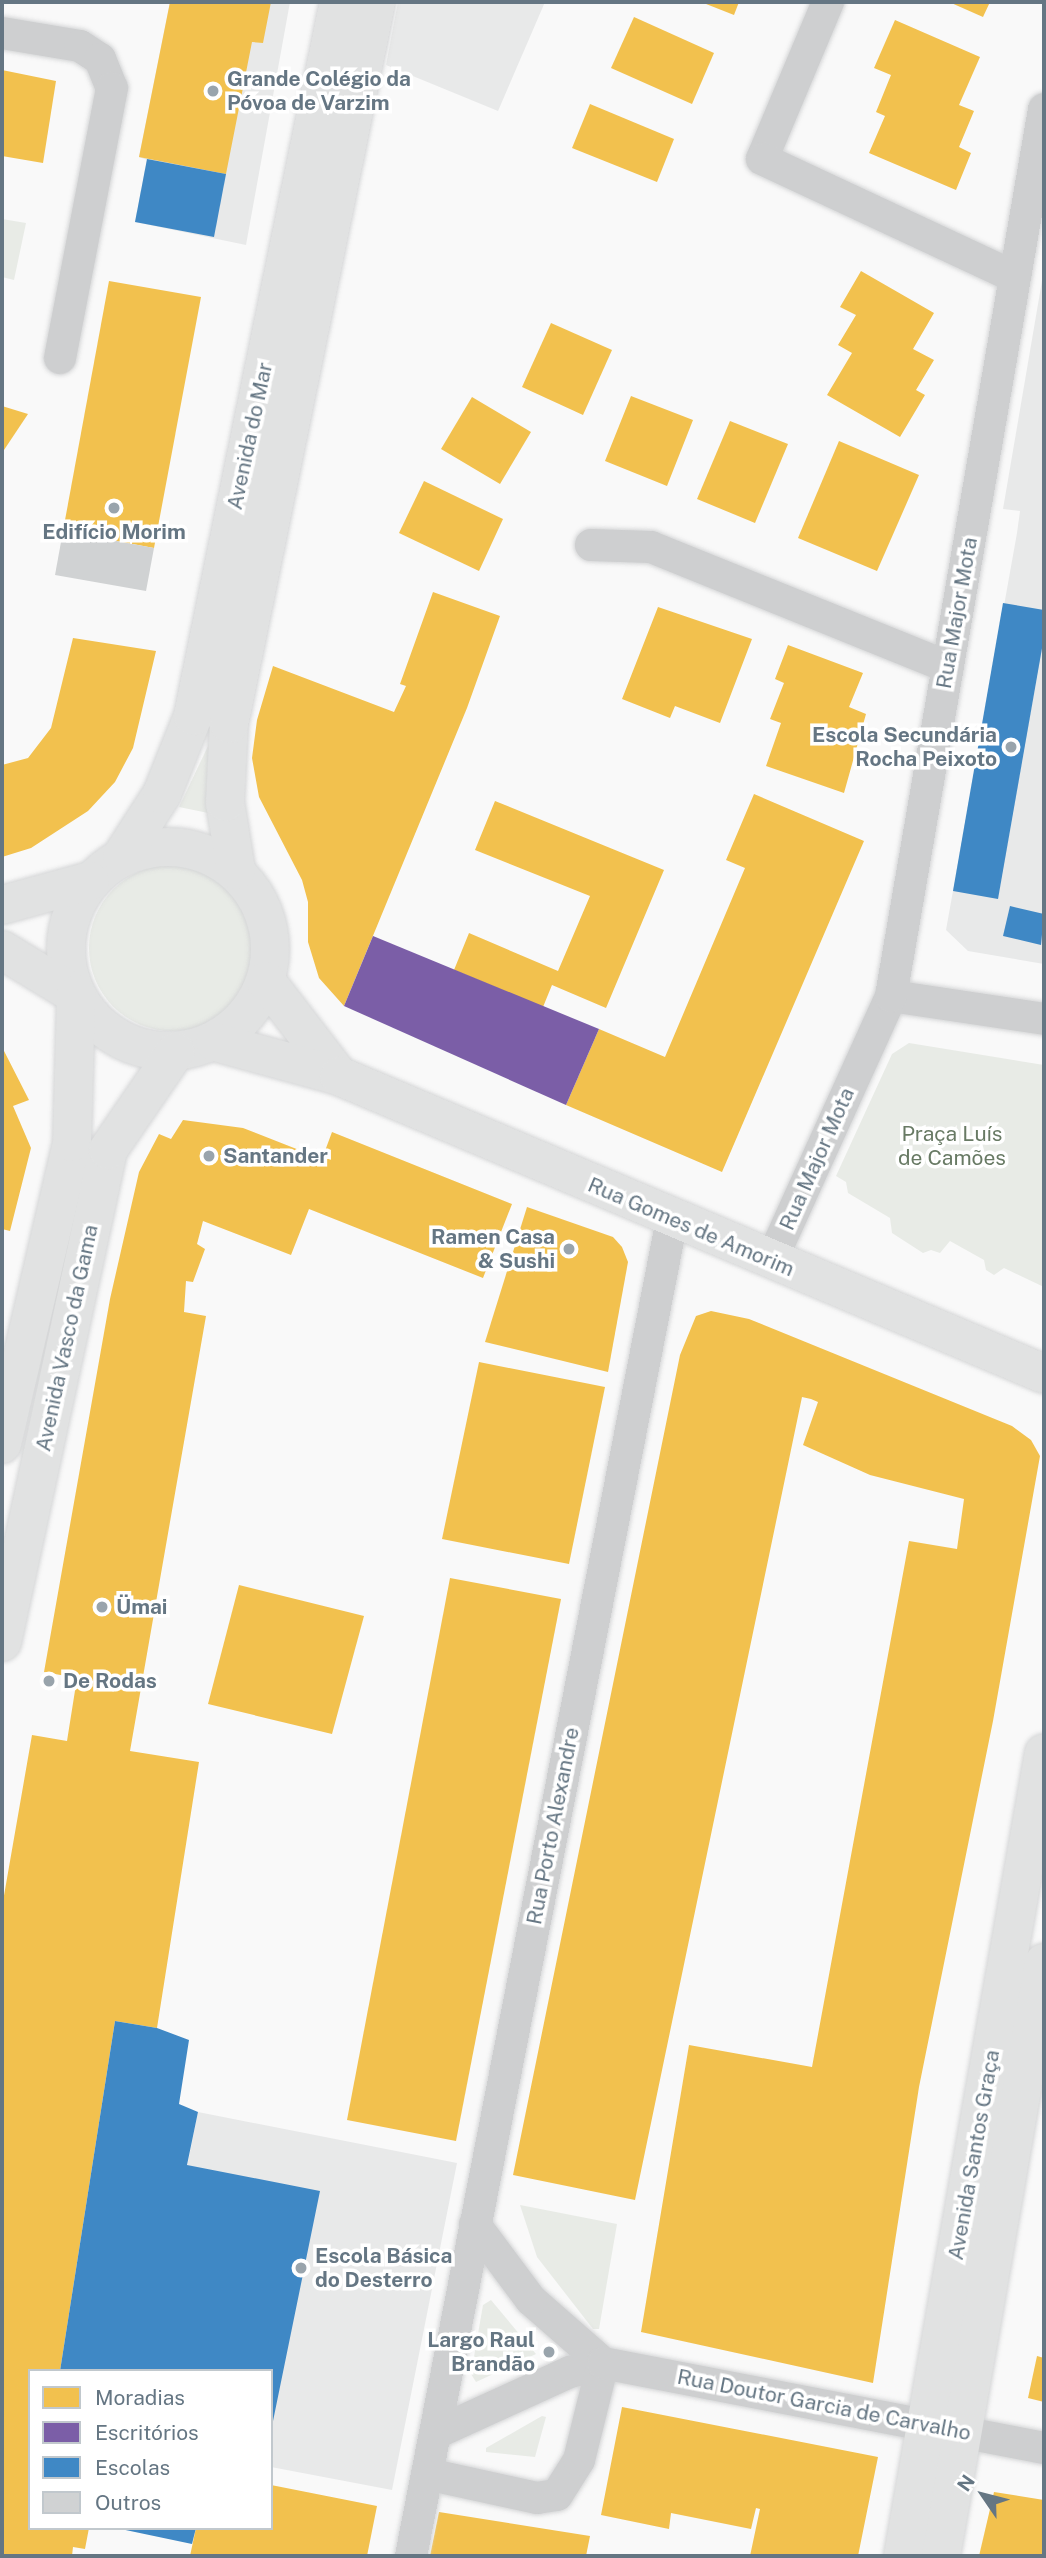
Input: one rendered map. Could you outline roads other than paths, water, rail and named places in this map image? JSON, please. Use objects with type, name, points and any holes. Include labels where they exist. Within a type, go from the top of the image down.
[{"type":"main road","name":"Avenida do Mar","points":[[122,856],[162,794],[193,716],[339,2]]},
{"type":"main road","name":"Avenida do Mar","points":[[236,870],[225,802],[229,724],[376,2]]},
{"type":"main road","points":[[2,950],[75,995],[100,1027],[135,1047],[175,1052],[215,1042],[247,1017],[266,981],[272,941],[261,902],[236,870],[202,850],[162,845],[122,856],[90,881],[70,916],[65,956],[75,995]]},
{"type":"main road","points":[[2,905],[90,881]]},
{"type":"main road","name":"Rua Gomes de Amorim","points":[[266,981],[339,1076]]},
{"type":"main road","name":"Avenida Vasco da Gama","points":[[2,1444],[72,1142],[75,995]]},
{"type":"main road","name":"Rua Gomes de Amorim","points":[[215,1042],[339,1076],[672,1220],[1044,1374]]},
{"type":"main road","name":"Avenida Vasco da Gama","points":[[2,1643],[108,1150],[175,1052]]},
{"type":"main road","name":"Avenida Santos Graça","points":[[903,2556],[1044,1753]]},
{"type":"main road","name":"Avenida Santos Graça","points":[[941,2556],[1044,1964]]},
{"type":"street","points":[[828,2],[762,159],[1015,277]]},
{"type":"street","points":[[2,33],[80,46],[100,59],[112,89],[60,358]]},
{"type":"street","name":"Rua Major Mota","points":[[771,1261],[891,996],[1044,110]]},
{"type":"street","points":[[591,545],[651,547],[948,667]]},
{"type":"street","points":[[891,996],[1044,1020]]},
{"type":"street","name":"Rua Porto Alexandre","points":[[411,2556],[672,1220]]},
{"type":"street","points":[[475,2225],[531,2300],[603,2363]]},
{"type":"street","points":[[436,2432],[570,2372],[603,2363]]},
{"type":"street","points":[[427,2474],[537,2498],[557,2495],[570,2481],[579,2460],[603,2363]]},
{"type":"street","name":"Rua Doutor Garcia de Carvalho","points":[[603,2363],[1044,2448]]},
{"type":"place","name":"Grande Colégio da Póvoa de Varzim","points":[[213,91]]},
{"type":"place","name":"Edifício Morim","points":[[114,508]]},
{"type":"place","name":"Escola Secundária Rocha Peixoto","points":[[1011,747]]},
{"type":"place","name":"Santander","points":[[209,1156]]},
{"type":"place","name":"Ramen Casa & Sushi","points":[[569,1249]]},
{"type":"place","name":"Ümai","points":[[102,1607]]},
{"type":"place","name":"De Rodas","points":[[49,1681]]},
{"type":"place","name":"Escola Básica do Desterro","points":[[301,2268]]},
{"type":"place","name":"Largo Raul Brandão","points":[[549,2352]]},
{"type":"park label","name":"Praça Luís de Camões","points":[[952,1146]]}]
